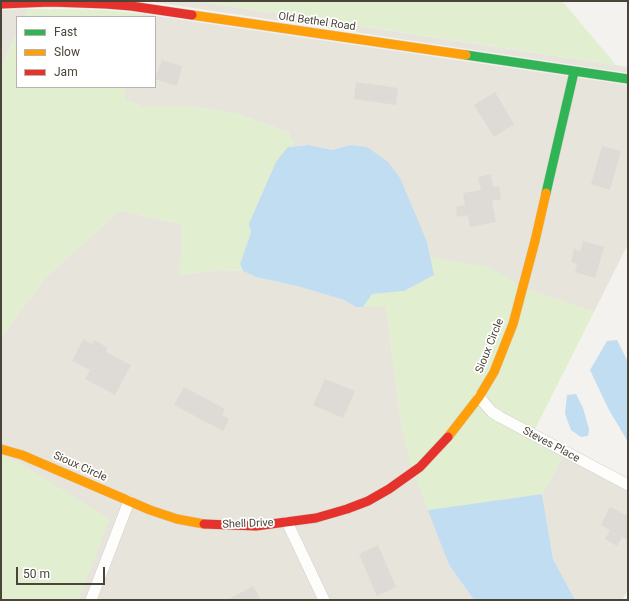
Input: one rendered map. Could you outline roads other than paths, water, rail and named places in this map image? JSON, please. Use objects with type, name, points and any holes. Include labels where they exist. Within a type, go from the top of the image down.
[{"type":"street","name":"Old Bethel Road","points":[[1,4],[51,2],[131,6],[628,79]]},
{"type":"street","name":"Sioux Circle","points":[[287,522],[316,518],[342,511],[368,501],[389,489],[420,467],[460,423],[479,397],[494,372],[512,324],[535,241],[574,72]]},
{"type":"street","name":"Steves Place","points":[[479,397],[492,412],[500,417],[628,485]]},
{"type":"street","name":"Sioux Circle","points":[[1,449],[22,455],[148,510]]},
{"type":"street","points":[[91,600],[129,501]]},
{"type":"street","name":"Shell Drive","points":[[148,510],[177,519],[201,524],[256,526],[287,522],[324,600]]},
{"type":"water","points":[[308,145],[333,150],[350,145],[367,147],[388,162],[400,178],[427,242],[434,275],[404,291],[372,294],[363,307],[356,307],[344,300],[297,286],[256,277],[243,271],[240,264],[251,232],[249,224],[276,162],[288,147]]},
{"type":"water","points":[[617,340],[628,362],[628,442],[608,408],[590,370],[607,341]]},
{"type":"water","points":[[576,394],[583,408],[589,429],[588,436],[581,437],[571,430],[565,414],[567,395]]},
{"type":"water","points":[[542,494],[553,559],[575,600],[474,600],[449,565],[428,510]]}]
